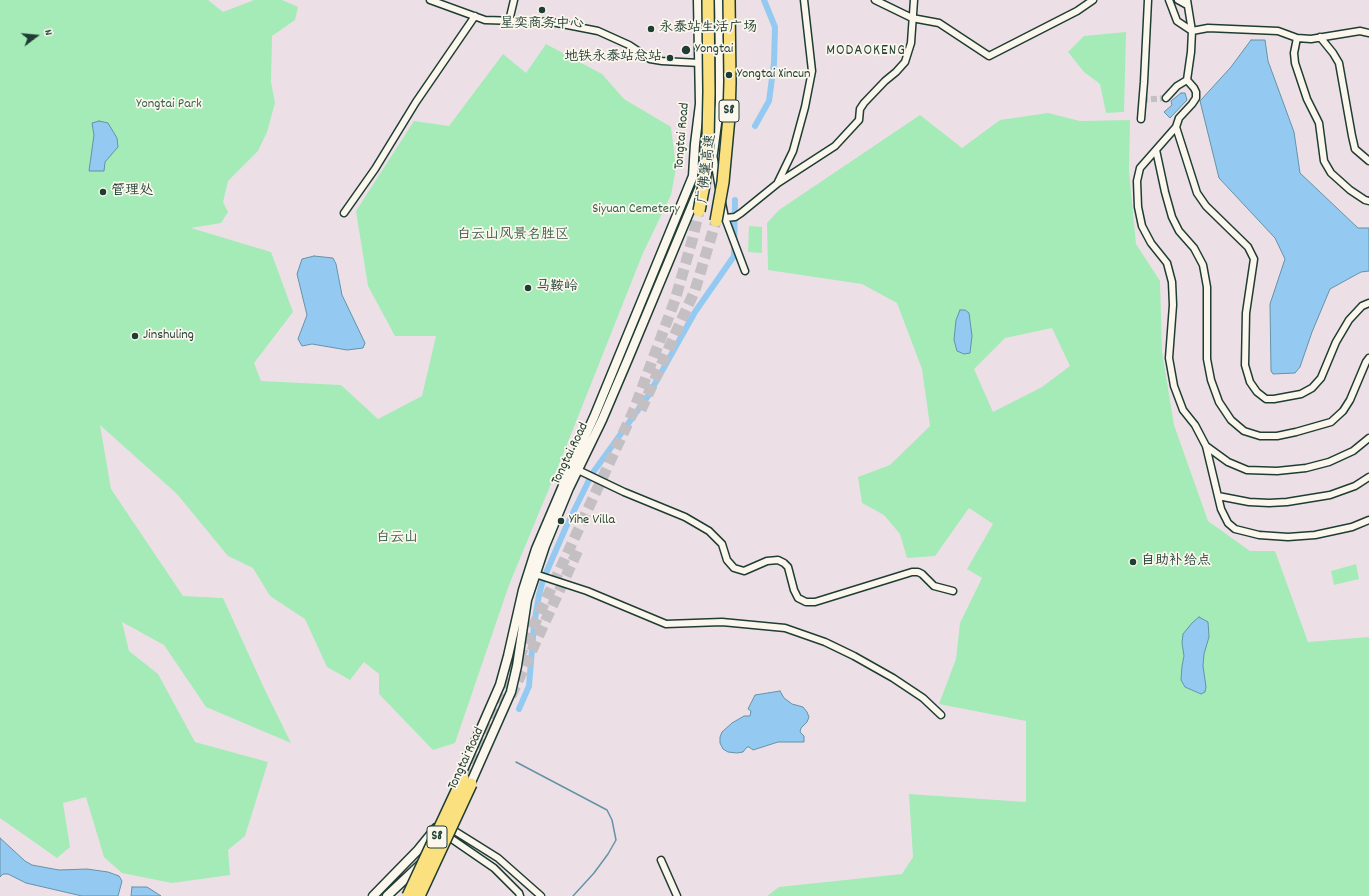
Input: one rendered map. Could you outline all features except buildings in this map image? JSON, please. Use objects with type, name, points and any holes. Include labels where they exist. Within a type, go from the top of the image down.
[{"type":"highway","name":"广佛肇高速","points":[[698,211],[704,185],[708,140],[708,0]]},
{"type":"highway","name":"广佛肇高速","points":[[720,220],[729,117],[729,0]]},
{"type":"highway","name":"S8","points":[[408,896],[467,781],[419,896]]},
{"type":"main road","name":"Tongtai Road","points":[[373,896],[418,850],[435,828],[483,727],[502,677],[523,590],[536,549],[594,417],[693,176],[694,149],[700,104],[699,0]]},
{"type":"main road","points":[[699,0],[707,34],[709,108],[705,146],[693,176],[702,182]]},
{"type":"main road","name":"Tongtai Road","points":[[387,896],[435,850],[448,831],[509,695],[517,666],[527,600],[535,574],[563,502],[602,420],[713,153],[728,102],[727,76],[720,60],[719,0]]},
{"type":"main road","points":[[694,149],[696,152],[701,154],[713,153]]},
{"type":"street","points":[[430,0],[485,20],[552,22],[598,31],[629,46],[650,59],[700,63]]},
{"type":"street","points":[[509,21],[514,0]]},
{"type":"street","points":[[778,183],[793,151],[805,107],[812,71],[804,0]]},
{"type":"street","points":[[875,0],[912,18],[939,23],[989,56],[1077,11],[1093,0]]},
{"type":"street","points":[[720,220],[734,217],[741,213],[778,183],[835,146],[859,120],[860,109],[864,103],[905,62],[911,43],[914,0]]},
{"type":"street","points":[[1141,119],[1148,0]]},
{"type":"street","points":[[1169,0],[1177,22],[1192,31],[1208,28],[1270,30],[1278,31],[1297,38],[1311,39],[1360,31],[1369,34]]},
{"type":"street","points":[[1178,0],[1186,2],[1191,18],[1191,52],[1187,80],[1194,88],[1196,98],[1179,118],[1176,127],[1140,168],[1136,181],[1138,206],[1142,226],[1151,243],[1167,263],[1172,282],[1173,305],[1169,358],[1174,386],[1183,410],[1195,425],[1206,446],[1221,509],[1228,523],[1234,529],[1259,535],[1288,537],[1315,535],[1352,527],[1369,520]]},
{"type":"street","points":[[344,213],[375,169],[416,102],[475,16]]},
{"type":"street","points":[[1320,37],[1339,63],[1352,136],[1356,148],[1369,161]]},
{"type":"street","points":[[1297,38],[1294,53],[1295,63],[1307,100],[1318,123],[1324,161],[1331,173],[1350,190],[1369,201]]},
{"type":"street","points":[[1166,98],[1177,86],[1187,80]]},
{"type":"street","points":[[1176,127],[1197,194],[1206,206],[1248,247],[1254,259],[1246,313],[1245,365],[1250,382],[1258,392],[1266,399],[1274,399],[1301,394],[1312,388],[1321,378],[1336,342],[1349,320],[1362,306],[1369,303]]},
{"type":"street","points":[[1156,150],[1172,217],[1179,231],[1194,248],[1203,265],[1207,288],[1207,359],[1211,380],[1219,402],[1231,420],[1244,431],[1260,436],[1277,436],[1331,422],[1343,411],[1350,400],[1369,358]]},
{"type":"street","points":[[713,153],[720,220],[730,232],[745,271]]},
{"type":"street","points":[[1206,446],[1228,462],[1247,470],[1277,471],[1306,468],[1329,462],[1353,451],[1369,438]]},
{"type":"street","points":[[578,470],[624,492],[685,517],[708,531],[722,544],[727,560],[734,568],[744,571],[768,561],[778,560],[784,562],[788,567],[794,590],[798,598],[806,602],[814,602],[912,572],[922,574],[934,586],[953,591]]},
{"type":"street","points":[[1218,496],[1249,502],[1287,502],[1330,495],[1355,486],[1369,477]]},
{"type":"street","points":[[535,574],[587,591],[666,624],[722,622],[785,628],[825,642],[854,656],[893,678],[923,698],[941,715]]},
{"type":"street","points":[[448,831],[494,868],[519,893],[520,896]]},
{"type":"street","points":[[448,831],[498,858],[541,896]]},
{"type":"street","points":[[662,860],[678,896]]},
{"type":"green space","name":"白云山","points":[[0,0],[208,0],[223,12],[254,0],[282,0],[298,7],[295,20],[272,36],[271,82],[275,103],[267,132],[258,151],[228,181],[223,202],[228,212],[221,223],[191,228],[271,252],[293,312],[254,363],[261,381],[341,385],[378,419],[422,396],[436,336],[395,336],[368,286],[356,211],[414,121],[449,126],[503,54],[526,73],[546,44],[602,74],[624,99],[671,127],[676,168],[671,195],[643,253],[560,462],[509,585],[455,743],[433,750],[379,694],[379,674],[364,662],[350,680],[327,667],[305,619],[270,596],[253,568],[228,556],[177,494],[100,425],[111,489],[183,596],[223,598],[291,743],[206,707],[164,645],[122,622],[129,651],[158,674],[195,742],[268,762],[245,836],[228,850],[230,875],[172,883],[122,873],[104,857],[86,797],[63,803],[70,847],[57,858],[0,818]]},
{"type":"green space","points":[[1126,32],[1124,112],[1106,113],[1100,84],[1084,72],[1068,52],[1084,36]]},
{"type":"green space","points":[[1048,113],[1080,121],[1130,120],[1129,171],[1136,244],[1160,281],[1162,352],[1174,425],[1208,521],[1250,551],[1275,551],[1308,642],[1369,637],[1369,896],[767,896],[779,887],[902,874],[913,857],[909,794],[1026,802],[1026,721],[939,704],[956,659],[960,623],[982,578],[967,569],[993,524],[969,508],[935,556],[907,558],[900,534],[884,515],[862,503],[858,477],[890,465],[930,426],[922,369],[897,303],[862,284],[768,270],[767,223],[779,210],[920,115],[962,148],[1000,120]],"holes":[[[1052,328],[1070,366],[1042,387],[993,412],[974,369],[1005,338]],[[1209,637],[1204,654],[1203,666],[1206,687],[1200,694],[1185,687],[1181,680],[1182,666],[1184,656]]]},
{"type":"green space","points":[[749,226],[762,227],[762,253],[748,252]]},
{"type":"green space","points":[[1356,564],[1359,579],[1334,585],[1331,571]]},
{"type":"water","points":[[1251,40],[1265,40],[1268,61],[1294,132],[1300,173],[1358,228],[1369,228],[1369,271],[1361,272],[1330,289],[1312,332],[1300,367],[1295,373],[1273,374],[1271,371],[1270,304],[1285,259],[1275,238],[1219,178],[1200,101],[1231,67]]},
{"type":"water","points":[[1181,93],[1185,93],[1187,100],[1170,118],[1164,112],[1172,105],[1171,101]]},
{"type":"water","points":[[99,121],[108,123],[117,138],[118,147],[105,162],[104,171],[89,171],[94,135],[92,123]]},
{"type":"water","points":[[314,256],[333,258],[336,264],[342,295],[365,343],[363,348],[347,350],[312,344],[302,346],[298,339],[307,315],[297,274],[302,259]]},
{"type":"water","points":[[960,310],[965,310],[969,313],[972,336],[970,353],[964,354],[957,351],[954,340],[956,320]]},
{"type":"water","points":[[1199,617],[1208,622],[1209,637],[1204,654],[1203,666],[1206,687],[1205,692],[1201,694],[1185,687],[1181,680],[1184,656],[1182,643],[1183,634]]},
{"type":"water","points":[[780,691],[784,698],[792,704],[803,707],[807,712],[809,717],[807,722],[801,728],[800,732],[804,736],[804,742],[778,742],[753,750],[747,747],[743,752],[737,753],[728,752],[723,749],[720,743],[722,732],[732,723],[744,716],[750,716],[751,711],[748,709],[755,695]]},
{"type":"water","points":[[0,838],[25,861],[32,865],[59,870],[87,869],[108,872],[119,876],[122,881],[118,896],[82,896],[26,883],[8,874],[3,874],[0,877]]},
{"type":"water","points":[[132,887],[147,887],[161,896],[131,896]]},
{"type":"waterway","points":[[755,126],[769,101],[774,63],[775,27],[764,0]]},
{"type":"waterway","points":[[519,709],[529,686],[534,625],[543,580],[566,527],[592,474],[648,396],[695,312],[734,256],[735,200]]},
{"type":"waterway","points":[[516,762],[607,810],[612,820],[616,840],[594,873],[573,896]]},
{"type":"tunnel","points":[[1142,100],[1166,98]]},
{"type":"tunnel","points":[[463,778],[633,412],[675,300],[699,211]]},
{"type":"tunnel","points":[[641,410],[695,290],[716,221]]},
{"type":"tunnel","points":[[511,696],[579,548]]},
{"type":"place","name":"星奕商务中心","points":[[542,10]]},
{"type":"place","name":"永泰站生活广场","points":[[651,29]]},
{"type":"place","name":"Yongtai","points":[[686,50]]},
{"type":"place","name":"地铁永泰站总站","points":[[670,58]]},
{"type":"place","name":"Yongtai Xincun","points":[[729,75]]},
{"type":"place","name":"管理处","points":[[103,192]]},
{"type":"place","name":"马鞍岭","points":[[528,288]]},
{"type":"place","name":"Jinshuling","points":[[135,336]]},
{"type":"place","name":"Yihe Villa","points":[[561,521]]},
{"type":"place","name":"自助补给点","points":[[1133,562]]},
{"type":"district","name":"MODAOKENG","points":[[866,52]]},
{"type":"park label","name":"Yongtai Park","points":[[169,105]]},
{"type":"park label","name":"Siyuan Cemetery","points":[[636,210]]},
{"type":"park label","name":"白云山风景名胜区","points":[[513,236]]}]
